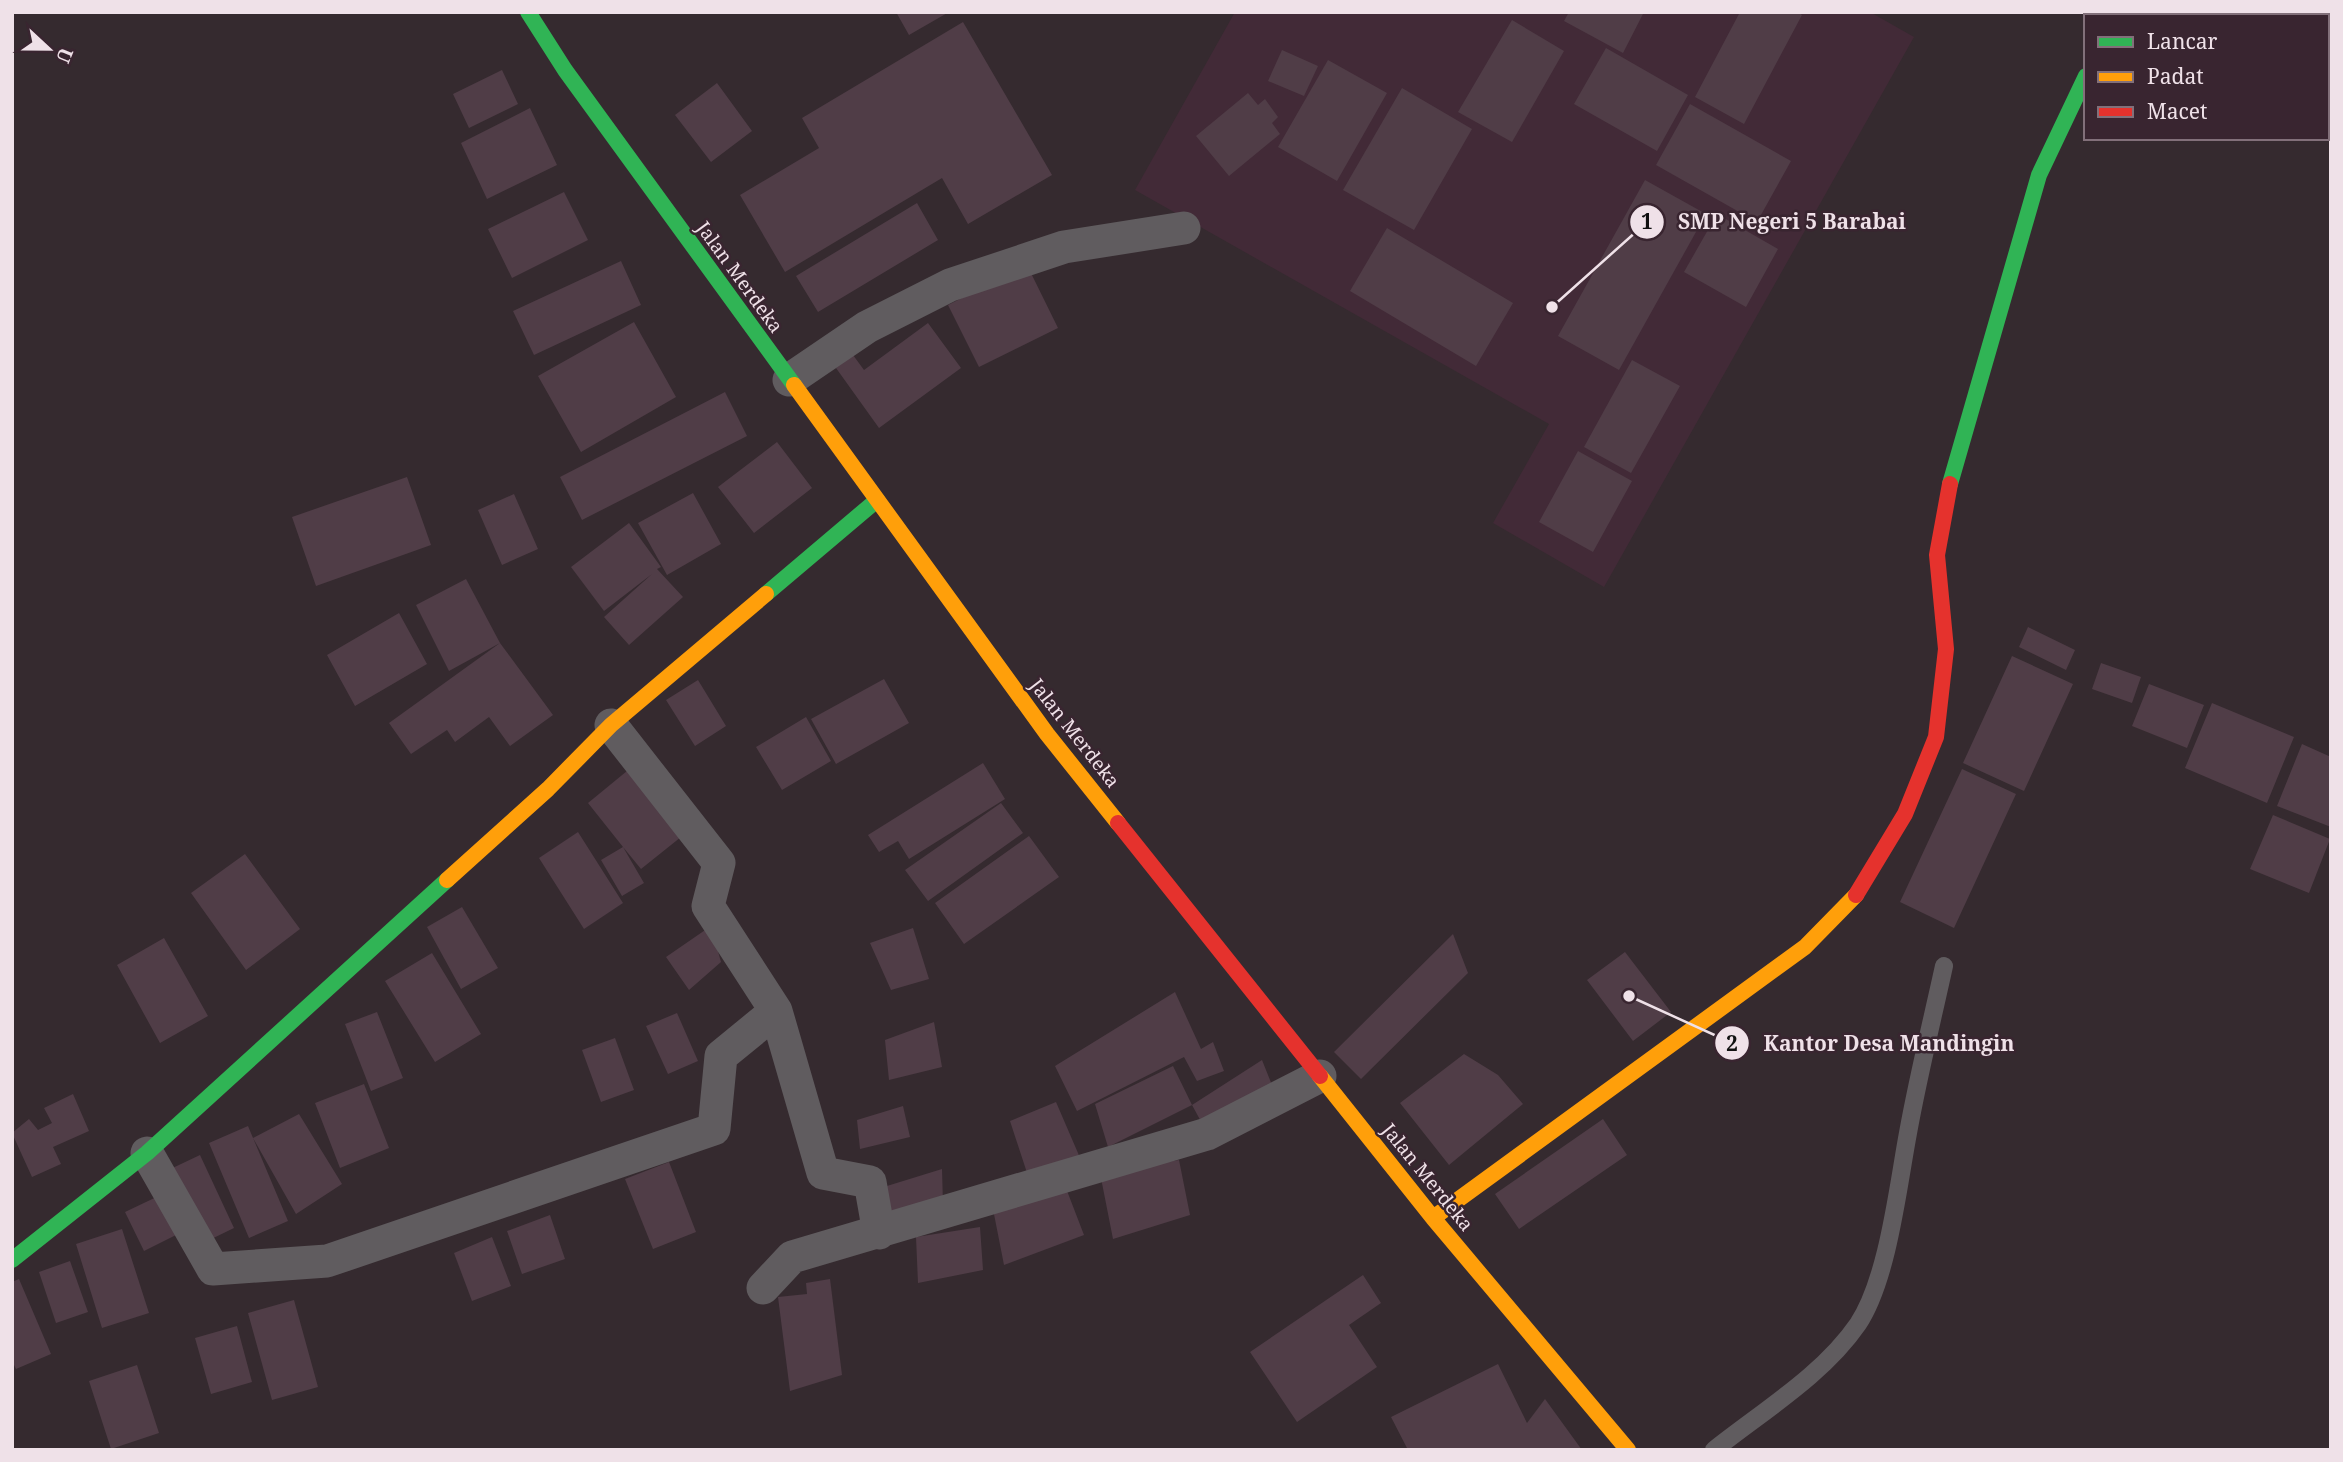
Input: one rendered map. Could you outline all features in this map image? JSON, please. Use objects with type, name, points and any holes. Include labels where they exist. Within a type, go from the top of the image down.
[{"type":"street","name":"Jalan Merdeka","points":[[528,12],[565,70],[1047,734],[1433,1218],[1628,1450]]},
{"type":"street","points":[[1433,1218],[1805,947],[1854,899],[1905,814],[1936,737],[1946,649],[1937,555],[1955,460],[2039,175],[2084,80]]},
{"type":"street","points":[[789,380],[867,327],[950,285],[1064,247],[1184,228]]},
{"type":"street","points":[[12,1260],[147,1153],[548,789],[611,725],[877,500]]},
{"type":"street","points":[[611,725],[719,863],[708,906],[776,1011],[823,1172],[870,1182],[879,1233]]},
{"type":"street","points":[[147,1153],[213,1269],[327,1261],[714,1129],[721,1056],[776,1011]]},
{"type":"street","points":[[763,1288],[792,1257],[1208,1134],[1320,1076]]},
{"type":"lane","points":[[1714,1450],[1831,1357],[1860,1322],[1887,1242],[1915,1093],[1944,966]]},
{"type":"shaded area","points":[[1235,12],[1870,12],[1914,37],[1604,587],[1493,523],[1549,424],[1135,190]]},
{"type":"building","points":[[896,12],[949,12],[909,35]]},
{"type":"building","points":[[1569,12],[1644,12],[1623,53],[1564,21]]},
{"type":"building","points":[[1740,12],[1797,12],[1802,15],[1744,124],[1695,97]]},
{"type":"building","points":[[1512,20],[1564,51],[1512,142],[1458,112]]},
{"type":"building","points":[[963,22],[1052,175],[968,224],[942,178],[785,272],[740,195],[819,148],[802,118]]},
{"type":"building","points":[[1606,48],[1688,95],[1657,151],[1574,104]]},
{"type":"building","points":[[1282,50],[1318,66],[1304,96],[1268,81]]},
{"type":"building","points":[[1328,60],[1387,93],[1337,181],[1278,147]]},
{"type":"building","points":[[502,70],[518,104],[469,128],[453,94]]},
{"type":"building","points":[[717,83],[752,131],[711,162],[675,115]]},
{"type":"building","points":[[1402,88],[1472,129],[1414,230],[1343,190]]},
{"type":"building","points":[[1248,93],[1258,105],[1265,99],[1278,117],[1272,123],[1280,134],[1229,176],[1196,136]]},
{"type":"building","points":[[1690,104],[1791,161],[1757,222],[1656,165]]},
{"type":"building","points":[[530,108],[557,165],[487,199],[461,143]]},
{"type":"building","points":[[1645,180],[1706,214],[1619,370],[1558,336]]},
{"type":"building","points":[[564,192],[588,240],[512,278],[488,229]]},
{"type":"building","points":[[917,203],[938,240],[818,312],[796,276]]},
{"type":"building","points":[[1717,214],[1778,249],[1746,307],[1684,272]]},
{"type":"building","points":[[1387,228],[1513,303],[1476,366],[1350,291]]},
{"type":"building","points":[[621,261],[641,305],[534,355],[513,311]]},
{"type":"building","points":[[1027,265],[1058,328],[979,367],[948,305]]},
{"type":"building","points":[[634,322],[676,397],[581,452],[538,376]]},
{"type":"building","points":[[928,323],[961,368],[879,428],[836,368],[853,355],[864,370]]},
{"type":"building","points":[[1632,360],[1680,386],[1631,473],[1584,447]]},
{"type":"building","points":[[725,392],[747,436],[582,520],[560,477]]},
{"type":"building","points":[[777,442],[812,488],[754,533],[718,487]]},
{"type":"building","points":[[1578,451],[1632,481],[1593,552],[1539,522]]},
{"type":"building","points":[[407,477],[431,545],[316,586],[292,517]]},
{"type":"building","points":[[693,493],[721,544],[667,575],[638,523]]},
{"type":"building","points":[[514,494],[538,549],[502,565],[478,510]]},
{"type":"building","points":[[629,523],[661,567],[657,569],[683,597],[629,645],[604,617],[652,574],[604,611],[571,567]]},
{"type":"building","points":[[466,579],[500,643],[449,671],[416,605]]},
{"type":"building","points":[[399,613],[427,664],[355,706],[327,655]]},
{"type":"building","points":[[2028,627],[2075,650],[2066,670],[2019,647]]},
{"type":"building","points":[[500,643],[553,715],[510,746],[489,717],[455,742],[447,730],[411,754],[389,723]]},
{"type":"building","points":[[2012,656],[2073,684],[2024,791],[1963,763]]},
{"type":"building","points":[[2101,663],[2141,677],[2132,703],[2092,689]]},
{"type":"building","points":[[884,679],[909,723],[836,764],[811,719]]},
{"type":"building","points":[[698,680],[726,726],[695,746],[666,700]]},
{"type":"building","points":[[2149,684],[2204,705],[2187,748],[2132,726]]},
{"type":"building","points":[[2212,703],[2294,737],[2267,803],[2185,768]]},
{"type":"building","points":[[806,717],[831,761],[782,790],[756,747]]},
{"type":"building","points":[[2302,744],[2331,757],[2331,827],[2277,806]]},
{"type":"building","points":[[983,763],[1005,799],[909,859],[898,841],[879,852],[868,835]]},
{"type":"building","points":[[1962,769],[2016,794],[1954,928],[1900,902]]},
{"type":"building","points":[[627,771],[681,837],[641,869],[588,803]]},
{"type":"building","points":[[1001,803],[1023,833],[928,901],[905,870]]},
{"type":"building","points":[[2273,815],[2330,839],[2309,893],[2250,869]]},
{"type":"building","points":[[578,832],[623,903],[584,929],[539,858]]},
{"type":"building","points":[[1029,836],[1059,877],[964,944],[935,903]]},
{"type":"building","points":[[623,847],[644,883],[622,896],[601,860]]},
{"type":"building","points":[[245,854],[300,929],[246,970],[191,893]]},
{"type":"building","points":[[462,907],[498,968],[461,989],[427,927]]},
{"type":"building","points":[[711,926],[721,962],[689,990],[666,957]]},
{"type":"building","points":[[913,928],[929,979],[891,990],[870,943]]},
{"type":"building","points":[[1453,934],[1468,973],[1361,1079],[1334,1052]]},
{"type":"building","points":[[164,938],[208,1016],[160,1043],[117,965]]},
{"type":"building","points":[[1625,952],[1671,1012],[1633,1041],[1587,980]]},
{"type":"building","points":[[432,953],[481,1034],[435,1062],[385,981]]},
{"type":"building","points":[[1175,992],[1201,1049],[1213,1042],[1224,1071],[1197,1081],[1184,1057],[1077,1111],[1055,1066]]},
{"type":"building","points":[[377,1012],[403,1078],[371,1091],[345,1024]]},
{"type":"building","points":[[677,1013],[698,1061],[668,1074],[646,1026]]},
{"type":"building","points":[[934,1022],[942,1067],[889,1080],[885,1040]]},
{"type":"building","points":[[615,1038],[634,1090],[601,1102],[582,1050]]},
{"type":"building","points":[[1464,1054],[1498,1075],[1523,1104],[1449,1165],[1400,1103]]},
{"type":"building","points":[[1262,1060],[1274,1090],[1204,1127],[1192,1105]]},
{"type":"building","points":[[1173,1066],[1192,1105],[1108,1147],[1095,1104]]},
{"type":"building","points":[[364,1084],[389,1148],[340,1168],[315,1103]]},
{"type":"building","points":[[73,1094],[89,1131],[53,1147],[61,1164],[32,1177],[12,1133],[29,1119],[38,1130],[52,1123],[44,1108]]},
{"type":"building","points":[[1056,1102],[1081,1160],[1030,1182],[1010,1121]]},
{"type":"building","points":[[903,1106],[910,1137],[860,1149],[857,1120]]},
{"type":"building","points":[[299,1114],[342,1184],[296,1214],[253,1138]]},
{"type":"building","points":[[1603,1119],[1627,1155],[1519,1229],[1495,1194]]},
{"type":"building","points":[[248,1126],[288,1221],[249,1238],[209,1143]]},
{"type":"building","points":[[200,1155],[234,1228],[197,1246],[186,1230],[144,1251],[125,1212],[167,1192],[162,1173]]},
{"type":"building","points":[[1179,1160],[1190,1215],[1113,1239],[1100,1173]]},
{"type":"building","points":[[669,1162],[696,1232],[653,1249],[625,1179]]},
{"type":"building","points":[[942,1169],[943,1204],[883,1228],[874,1190]]},
{"type":"building","points":[[1064,1183],[1084,1235],[1004,1265],[993,1209]]},
{"type":"building","points":[[550,1215],[565,1259],[522,1274],[507,1231]]},
{"type":"building","points":[[980,1227],[983,1270],[918,1283],[916,1237]]},
{"type":"building","points":[[122,1229],[149,1313],[102,1328],[76,1244]]},
{"type":"building","points":[[492,1237],[511,1286],[472,1301],[454,1253]]},
{"type":"building","points":[[70,1261],[88,1312],[56,1323],[39,1272]]},
{"type":"building","points":[[1363,1275],[1381,1303],[1349,1325],[1377,1367],[1297,1422],[1250,1352]]},
{"type":"building","points":[[19,1279],[51,1354],[16,1369],[12,1361],[12,1282]]},
{"type":"building","points":[[830,1279],[842,1375],[790,1391],[778,1297],[807,1294],[806,1283]]},
{"type":"building","points":[[294,1300],[318,1387],[272,1400],[248,1313]]},
{"type":"building","points":[[237,1326],[252,1382],[211,1394],[195,1338]]},
{"type":"building","points":[[1498,1364],[1527,1423],[1545,1399],[1582,1450],[1408,1450],[1391,1417]]},
{"type":"building","points":[[137,1365],[159,1433],[111,1449],[89,1381]]},
{"type":"traffic: fast","points":[[528,12],[565,70],[794,385]]},
{"type":"traffic: fast","points":[[1950,484],[2039,175],[2084,80]]},
{"type":"traffic: fast","points":[[766,594],[877,500]]},
{"type":"traffic: fast","points":[[12,1260],[147,1153],[447,880]]},
{"type":"traffic: slow","points":[[794,385],[1047,734],[1118,823]]},
{"type":"traffic: slow","points":[[447,880],[548,789],[611,725],[766,594]]},
{"type":"traffic: slow","points":[[1433,1218],[1805,947],[1856,895]]},
{"type":"traffic: slow","points":[[1320,1076],[1433,1218],[1628,1450]]},
{"type":"traffic: jam","points":[[1856,895],[1905,814],[1936,737],[1946,649],[1937,555],[1950,484]]},
{"type":"traffic: jam","points":[[1118,823],[1320,1076]]},
{"type":"place","name":"SMP Negeri 5 Barabai","points":[[1552,307]]},
{"type":"place","name":"Kantor Desa Mandingin","points":[[1629,996]]}]
